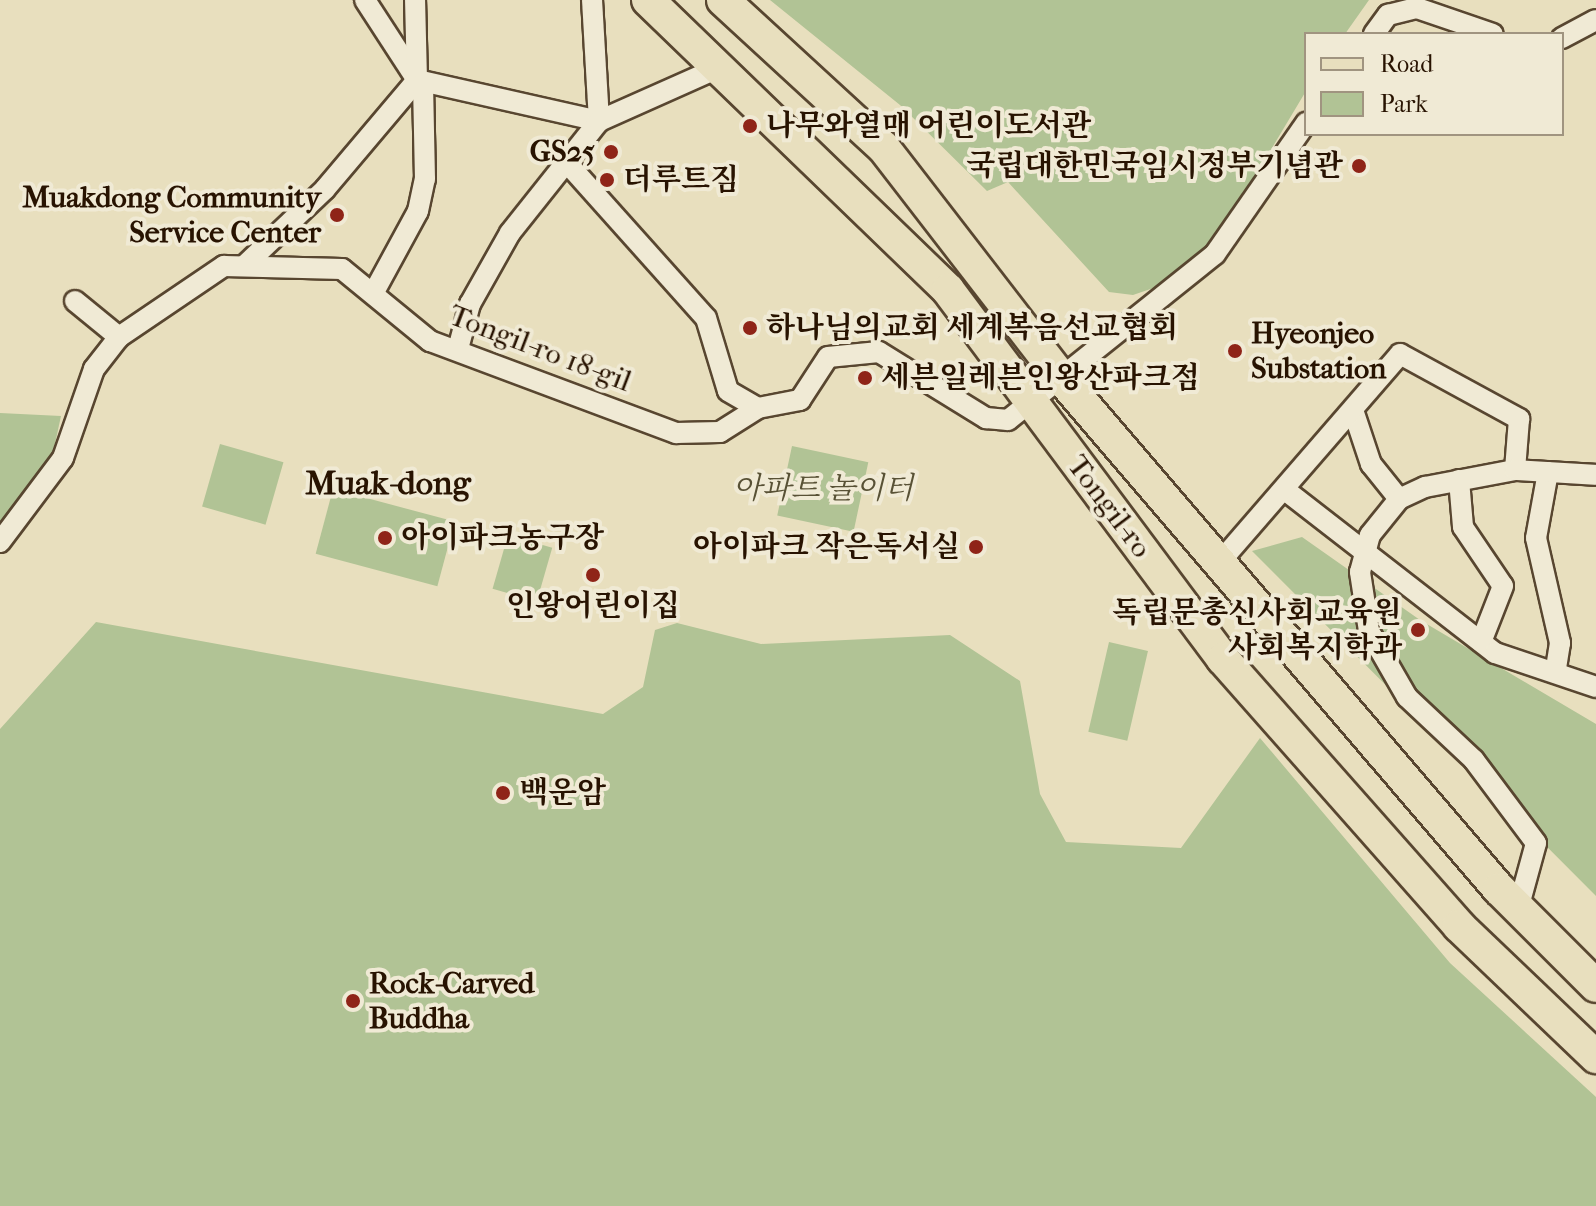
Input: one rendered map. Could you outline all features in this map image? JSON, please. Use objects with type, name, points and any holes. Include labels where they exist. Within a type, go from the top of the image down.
[{"type":"main road","name":"Tongil-ro","points":[[648,0],[948,290],[1031,404],[1272,716],[1459,926],[1596,1057]]},
{"type":"main road","name":"Tongil-ro","points":[[723,0],[883,147],[1062,379],[1518,909],[1596,986]]},
{"type":"street","points":[[365,0],[420,82],[599,121]]},
{"type":"street","points":[[374,292],[418,211],[425,179],[415,0]]},
{"type":"street","points":[[592,0],[599,121]]},
{"type":"street","points":[[1375,32],[1393,8],[1434,10],[1488,32]]},
{"type":"street","points":[[1564,37],[1596,20]]},
{"type":"street","points":[[458,349],[470,304],[510,233],[569,165],[599,121],[718,68]]},
{"type":"street","points":[[245,265],[325,189],[420,82]]},
{"type":"street","points":[[1062,379],[1215,254],[1304,126]]},
{"type":"street","points":[[569,165],[706,318],[728,391],[758,408]]},
{"type":"street","name":"Tongil-ro 18-gil","points":[[0,542],[63,458],[94,369],[119,337],[224,266],[342,269],[374,292],[430,341],[676,433],[720,432],[758,408],[800,400],[828,357],[879,352],[986,418],[1008,420],[1062,379]]},
{"type":"street","points":[[75,301],[119,337]]},
{"type":"street","points":[[1220,562],[1400,354],[1519,419],[1515,470]]},
{"type":"street","points":[[1353,410],[1371,464],[1399,499]]},
{"type":"street","points":[[1518,909],[1536,843],[1474,760],[1407,697],[1369,631],[1364,556],[1370,535],[1399,499],[1459,480],[1515,470],[1596,475]]},
{"type":"street","points":[[1548,472],[1536,538],[1560,643],[1555,673]]},
{"type":"street","points":[[1459,480],[1463,527],[1503,586],[1481,642]]},
{"type":"street","points":[[1285,490],[1364,556],[1405,578],[1481,642],[1596,687]]},
{"type":"green space","points":[[770,0],[1369,0],[1346,32],[1304,32],[1304,94],[1221,233],[1168,283],[1133,295],[1109,292],[1008,182],[987,191],[900,105]]},
{"type":"green space","points":[[0,413],[61,416],[53,453],[0,528]]},
{"type":"green space","points":[[220,444],[283,462],[266,525],[202,506]]},
{"type":"green space","name":"아파트 놀이터","points":[[792,446],[868,462],[854,532],[777,515]]},
{"type":"green space","name":"아이파크농구장","points":[[333,489],[455,522],[437,586],[316,554]]},
{"type":"green space","points":[[508,535],[552,548],[537,602],[493,589]]},
{"type":"green space","points":[[1302,537],[1420,620],[1596,724],[1596,896],[1252,551]]},
{"type":"green space","points":[[96,622],[603,714],[643,687],[655,630],[677,623],[761,644],[950,635],[1020,681],[1040,794],[1066,842],[1181,848],[1260,738],[1450,963],[1596,1097],[1596,1206],[0,1206],[0,729]]},
{"type":"green space","points":[[1109,642],[1148,651],[1127,741],[1088,732]]},
{"type":"place","name":"나무와열매 어린이도서관","points":[[750,126]]},
{"type":"place","name":"GS25","points":[[611,152]]},
{"type":"place","name":"국립대한민국임시정부기념관","points":[[1359,166]]},
{"type":"place","name":"더루트짐","points":[[607,180]]},
{"type":"place","name":"Muakdong Community Service Center","points":[[337,215]]},
{"type":"place","name":"하나님의교회 세계복음선교협회","points":[[750,328]]},
{"type":"place","name":"Hyeonjeo Substation","points":[[1235,351]]},
{"type":"place","name":"세븐일레븐인왕산파크점","points":[[865,378]]},
{"type":"place","name":"아이파크농구장","points":[[385,538]]},
{"type":"place","name":"아이파크 작은독서실","points":[[976,547]]},
{"type":"place","name":"인왕어린이집","points":[[593,575]]},
{"type":"place","name":"독립문총신사회교육원 사회복지학과","points":[[1418,630]]},
{"type":"place","name":"백운암","points":[[503,793]]},
{"type":"place","name":"Rock-Carved Buddha","points":[[353,1001]]},
{"type":"district","name":"Muak-dong","points":[[388,484]]}]
